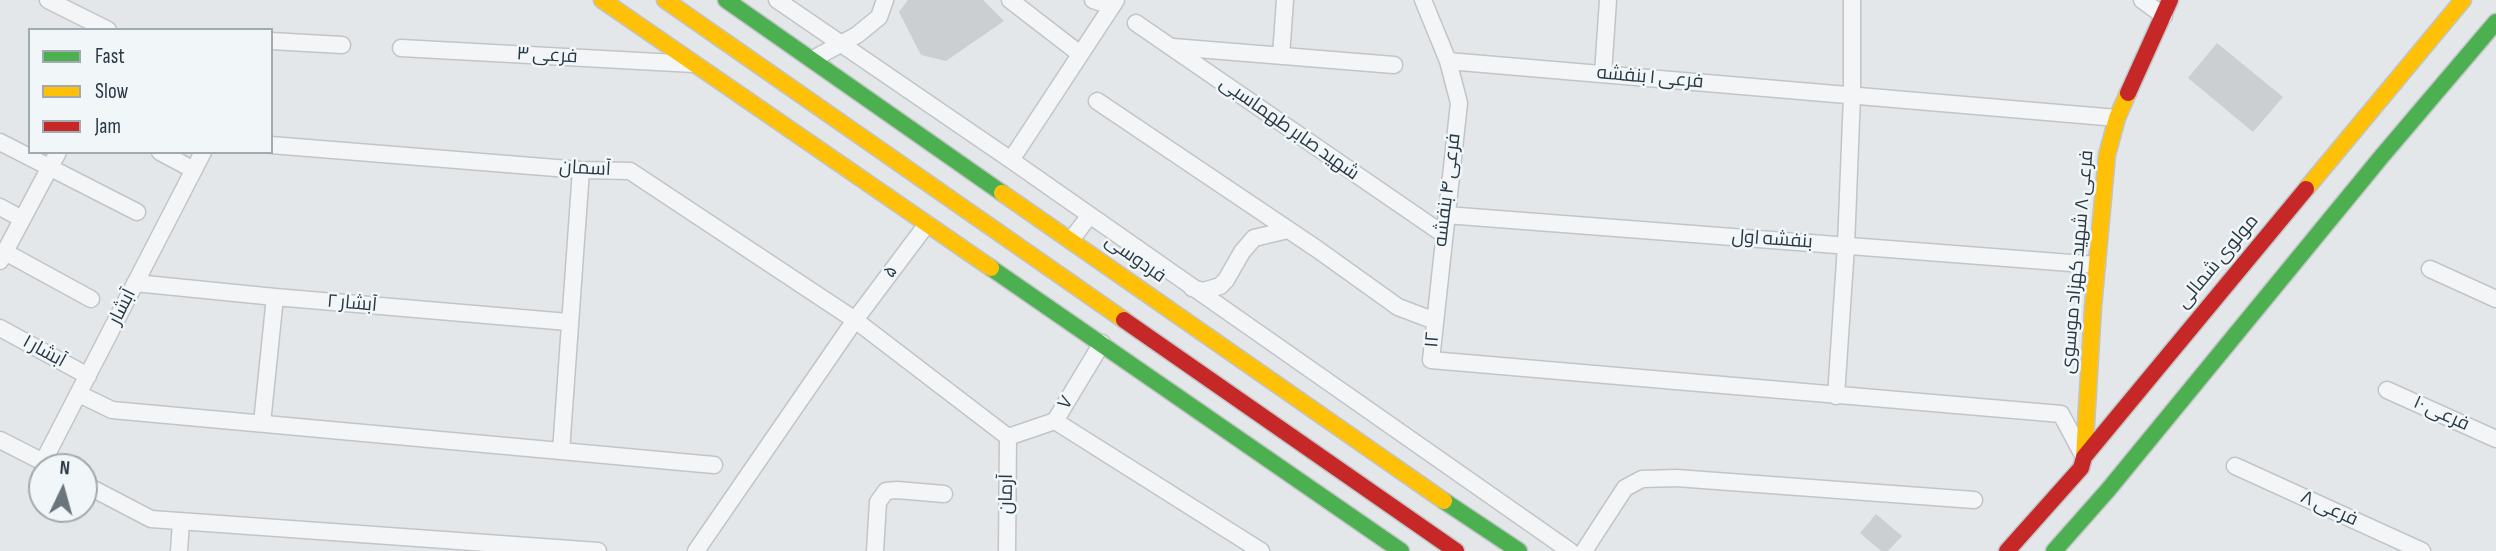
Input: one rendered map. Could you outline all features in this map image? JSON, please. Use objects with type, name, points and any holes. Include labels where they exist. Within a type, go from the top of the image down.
[{"type":"street","points":[[48,0],[104,28]]},
{"type":"street","points":[[602,0],[1401,551]]},
{"type":"street","points":[[665,0],[1456,551]]},
{"type":"street","name":"فردوسی","points":[[726,0],[1394,467],[1519,551]]},
{"type":"street","points":[[777,0],[1011,160],[1570,551]]},
{"type":"street","points":[[813,59],[857,35],[879,17],[884,0]]},
{"type":"street","points":[[1010,0],[1080,54]]},
{"type":"street","points":[[1011,160],[1114,3],[1093,0]]},
{"type":"street","points":[[1281,56],[1285,0]]},
{"type":"street","name":"فرعی ۴ بنفشه","points":[[1423,0],[1448,61],[1458,103],[1435,321]]},
{"type":"street","points":[[1603,74],[1608,0]]},
{"type":"street","points":[[1852,0],[1852,95],[1846,246],[1836,396],[2061,414],[2092,474]]},
{"type":"street","points":[[2142,0],[2167,8]]},
{"type":"street","name":"مولوی شمالی","points":[[2007,551],[2058,520],[2463,0]]},
{"type":"street","name":"فرعی ۸ شهید کهزاد موسوی","points":[[2092,474],[2097,265],[2108,155],[2117,118],[2167,8]]},
{"type":"street","name":"مولوی شمالی","points":[[2054,551],[2058,520],[2092,474],[2382,156],[2496,22]]},
{"type":"street","name":"شهید صابر طهماسبی","points":[[1136,23],[1443,234]]},
{"type":"street","points":[[273,41],[342,45]]},
{"type":"street","points":[[1171,47],[1394,65]]},
{"type":"street","name":"فرعی ۳","points":[[401,48],[694,64]]},
{"type":"street","name":"فرعی ۱ بنفشه","points":[[1448,61],[2117,118]]},
{"type":"street","points":[[1097,101],[1398,307],[1435,321]]},
{"type":"street","points":[[0,142],[28,151]]},
{"type":"street","name":"آسمان","points":[[273,145],[581,170],[630,171],[855,320],[1009,437]]},
{"type":"street","points":[[36,154],[54,160],[137,212]]},
{"type":"street","points":[[164,154],[194,170]]},
{"type":"street","name":"آبشار","points":[[52,453],[79,394],[201,154]]},
{"type":"street","points":[[54,160],[2,257],[91,299]]},
{"type":"street","points":[[561,451],[568,321],[581,170]]},
{"type":"street","points":[[0,207],[22,219]]},
{"type":"street","points":[[1070,240],[1090,215]]},
{"type":"street","name":"بنفشه اول","points":[[1447,215],[2097,265]]},
{"type":"street","name":"۵","points":[[696,551],[855,320],[927,224]]},
{"type":"street","points":[[1192,288],[1203,291],[1220,286],[1254,238],[1288,230]]},
{"type":"street","points":[[2430,269],[2496,299]]},
{"type":"street","name":"آبشار ۲","points":[[135,283],[568,321]]},
{"type":"street","points":[[261,423],[275,297]]},
{"type":"street","name":"۱۲","points":[[1435,321],[1431,360],[1836,396]]},
{"type":"street","name":"آبشار ۱","points":[[0,328],[88,376]]},
{"type":"street","name":"۷","points":[[1009,437],[1055,421],[1102,343]]},
{"type":"street","name":"فرعی ۱۰","points":[[2386,390],[2496,439]]},
{"type":"street","points":[[79,394],[112,410],[714,465]]},
{"type":"street","points":[[1055,421],[1261,551]]},
{"type":"street","name":"آرمان","points":[[1006,551],[1009,437]]},
{"type":"street","points":[[0,440],[28,455]]},
{"type":"street","name":"فرعی ۸","points":[[2235,467],[2422,551]]},
{"type":"street","points":[[1584,551],[1625,488],[1642,479],[1676,478],[1974,500]]},
{"type":"street","points":[[98,491],[151,519],[373,543],[598,551]]},
{"type":"street","points":[[875,551],[878,502],[886,491],[944,494]]},
{"type":"street","points":[[179,551],[181,522]]},
{"type":"building","points":[[908,0],[983,0],[1004,21],[946,61],[921,55],[899,12]]},
{"type":"building","points":[[2217,43],[2283,97],[2253,132],[2188,78]]},
{"type":"building","points":[[1876,514],[1902,536],[1888,551],[1881,551],[1860,533]]},
{"type":"traffic: fast","points":[[726,0],[1002,193]]},
{"type":"traffic: fast","points":[[2054,551],[2108,490],[2382,156],[2496,22]]},
{"type":"traffic: fast","points":[[991,268],[1401,551]]},
{"type":"traffic: fast","points":[[1444,501],[1519,551]]},
{"type":"traffic: slow","points":[[602,0],[991,268]]},
{"type":"traffic: slow","points":[[665,0],[1124,320]]},
{"type":"traffic: slow","points":[[2306,189],[2463,0]]},
{"type":"traffic: slow","points":[[2084,457],[2093,307],[2107,155],[2117,118],[2128,93]]},
{"type":"traffic: slow","points":[[1002,193],[1444,501]]},
{"type":"traffic: jam","points":[[2128,93],[2170,0]]},
{"type":"traffic: jam","points":[[2007,551],[2081,468],[2084,457],[2306,189]]},
{"type":"traffic: jam","points":[[1124,320],[1456,551]]}]
